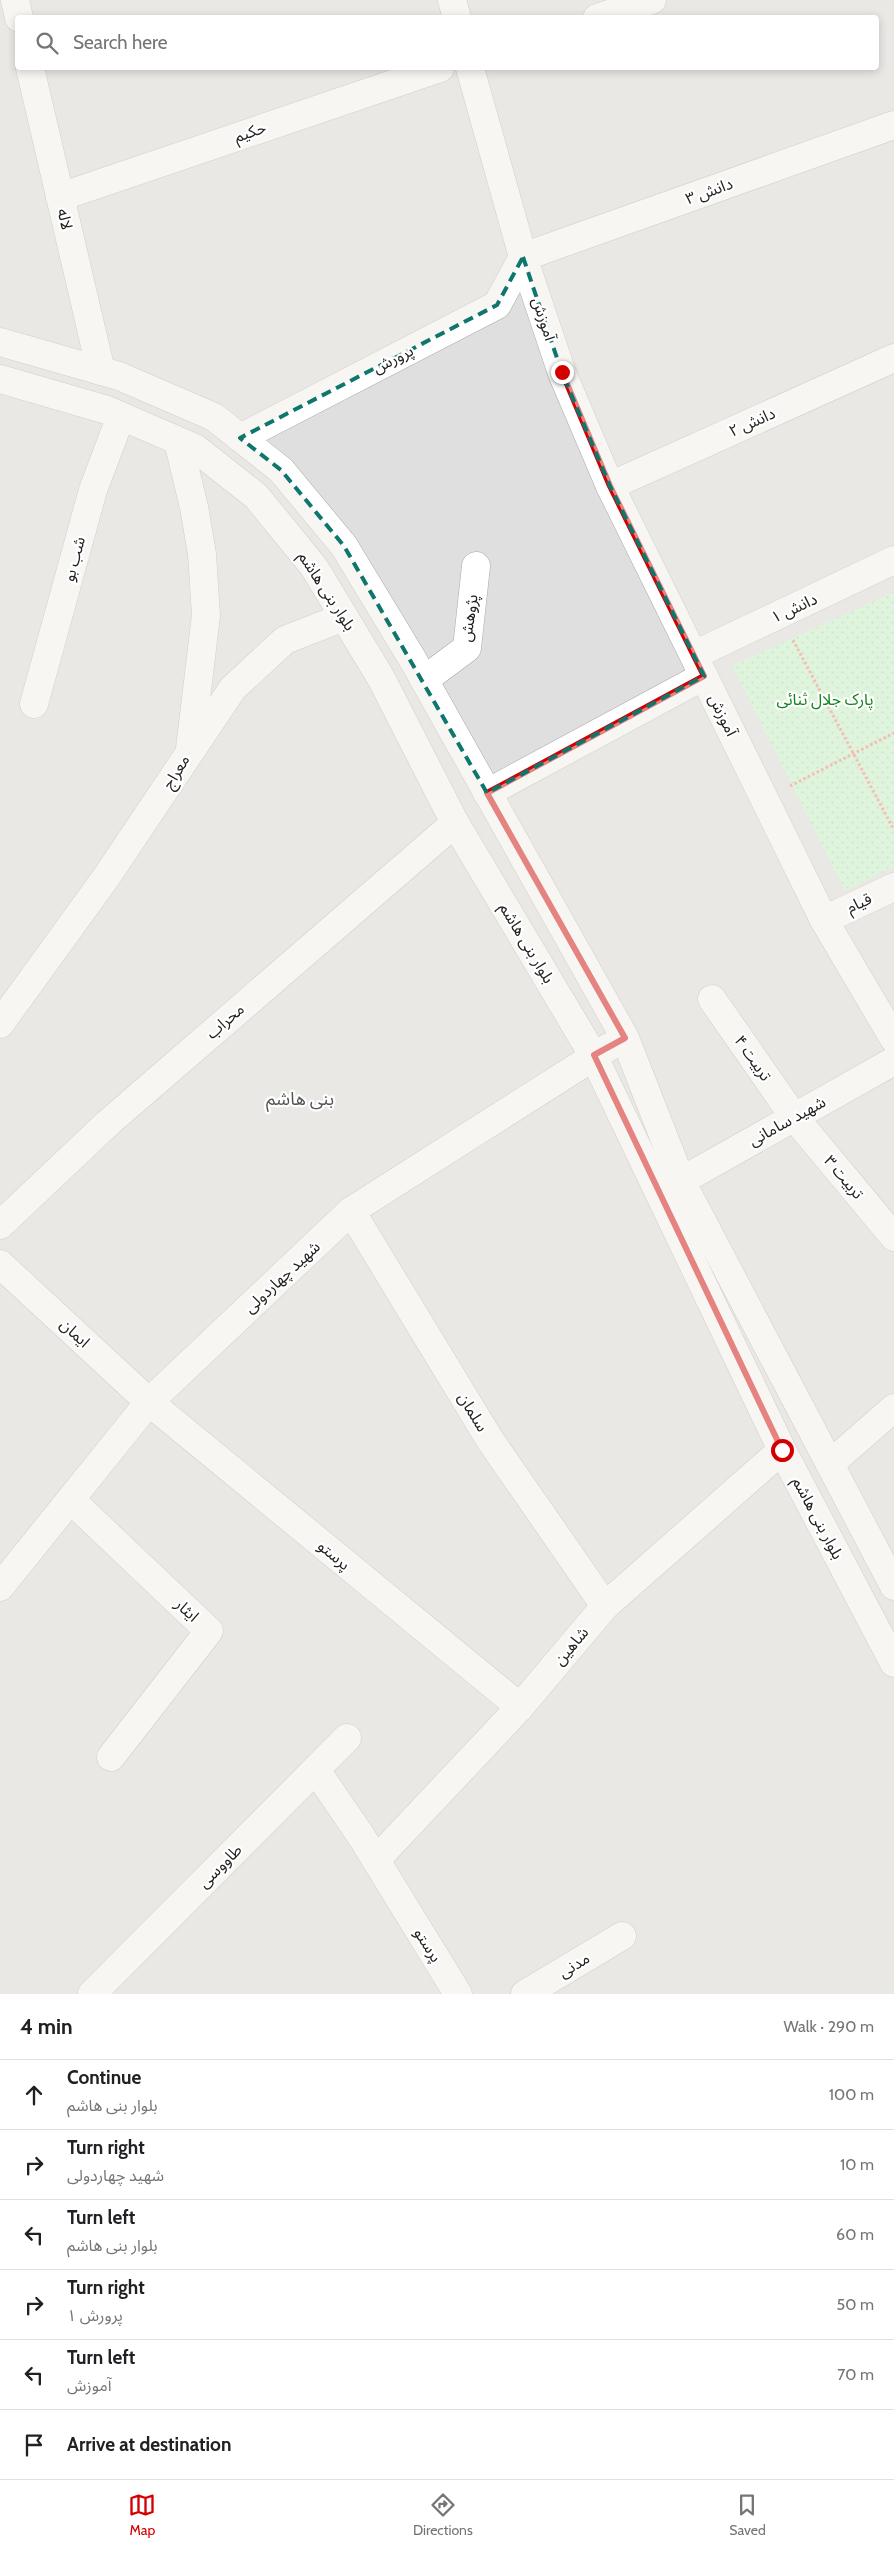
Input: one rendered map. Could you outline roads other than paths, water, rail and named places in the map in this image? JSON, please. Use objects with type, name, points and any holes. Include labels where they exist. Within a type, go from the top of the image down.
[{"type":"street","points":[[452,0],[456,15]]},
{"type":"street","points":[[605,15],[652,0]]},
{"type":"street","name":"لاله","points":[[30,70],[101,370]]},
{"type":"street","name":"حکیم","points":[[60,197],[434,70]]},
{"type":"street","name":"آموزش","points":[[471,70],[523,257],[562,372],[610,486],[824,920],[894,1039]]},
{"type":"street","name":"دانش ۳","points":[[523,257],[894,125]]},
{"type":"street","name":"پرورش","points":[[240,438],[497,305],[523,257]]},
{"type":"street","points":[[0,342],[101,370],[214,417],[281,470],[344,546],[424,680],[625,1038],[680,1180],[894,1586]]},
{"type":"street","name":"دانش ۲","points":[[610,486],[894,358]]},
{"type":"street","name":"بلوار بنی هاشم","points":[[0,379],[121,416],[195,448],[256,496],[314,567],[381,678],[455,823],[594,1055],[782,1450],[894,1664]]},
{"type":"street","name":"شب بو","points":[[34,704],[96,482],[121,416]]},
{"type":"street","name":"معراج","points":[[0,1024],[107,876],[189,754],[206,615],[202,554],[194,507],[178,441]]},
{"type":"street","name":"دانش ۱","points":[[487,793],[699,666],[780,615],[894,560]]},
{"type":"street","name":"پژوهش","points":[[424,680],[467,648],[476,566]]},
{"type":"street","points":[[189,754],[233,688],[285,640],[344,617]]},
{"type":"street","name":"محراب","points":[[0,1225],[108,1123],[455,823]]},
{"type":"street","name":"قیام","points":[[824,920],[894,887]]},
{"type":"street","name":"تربیت ۴","points":[[712,999],[794,1117]]},
{"type":"street","name":"شهید چهاردولی","points":[[0,1587],[149,1402],[352,1211],[594,1055],[625,1038]]},
{"type":"street","name":"شهید سامانی","points":[[680,1180],[894,1061]]},
{"type":"street","name":"تربیت ۳","points":[[794,1117],[894,1237]]},
{"type":"street","name":"سلمان","points":[[352,1211],[490,1440],[605,1606]]},
{"type":"street","name":"ایمان","points":[[0,1264],[149,1402]]},
{"type":"street","name":"پرستو","points":[[149,1402],[520,1707]]},
{"type":"street","points":[[830,1464],[894,1408]]},
{"type":"street","name":"شاهین","points":[[376,1860],[520,1707],[605,1606],[782,1450]]},
{"type":"street","name":"ایثار","points":[[71,1500],[209,1631],[111,1757]]},
{"type":"street","name":"طاووسی","points":[[92,1994],[347,1738]]},
{"type":"street","name":"پرستو","points":[[316,1770],[376,1860],[458,1994]]},
{"type":"street","name":"مدنی","points":[[525,1994],[622,1936]]},
{"type":"district","name":"بنی هاشم","points":[[300,1099]]},
{"type":"park label","name":"پارک جلال ثنائی","points":[[825,699]]}]
